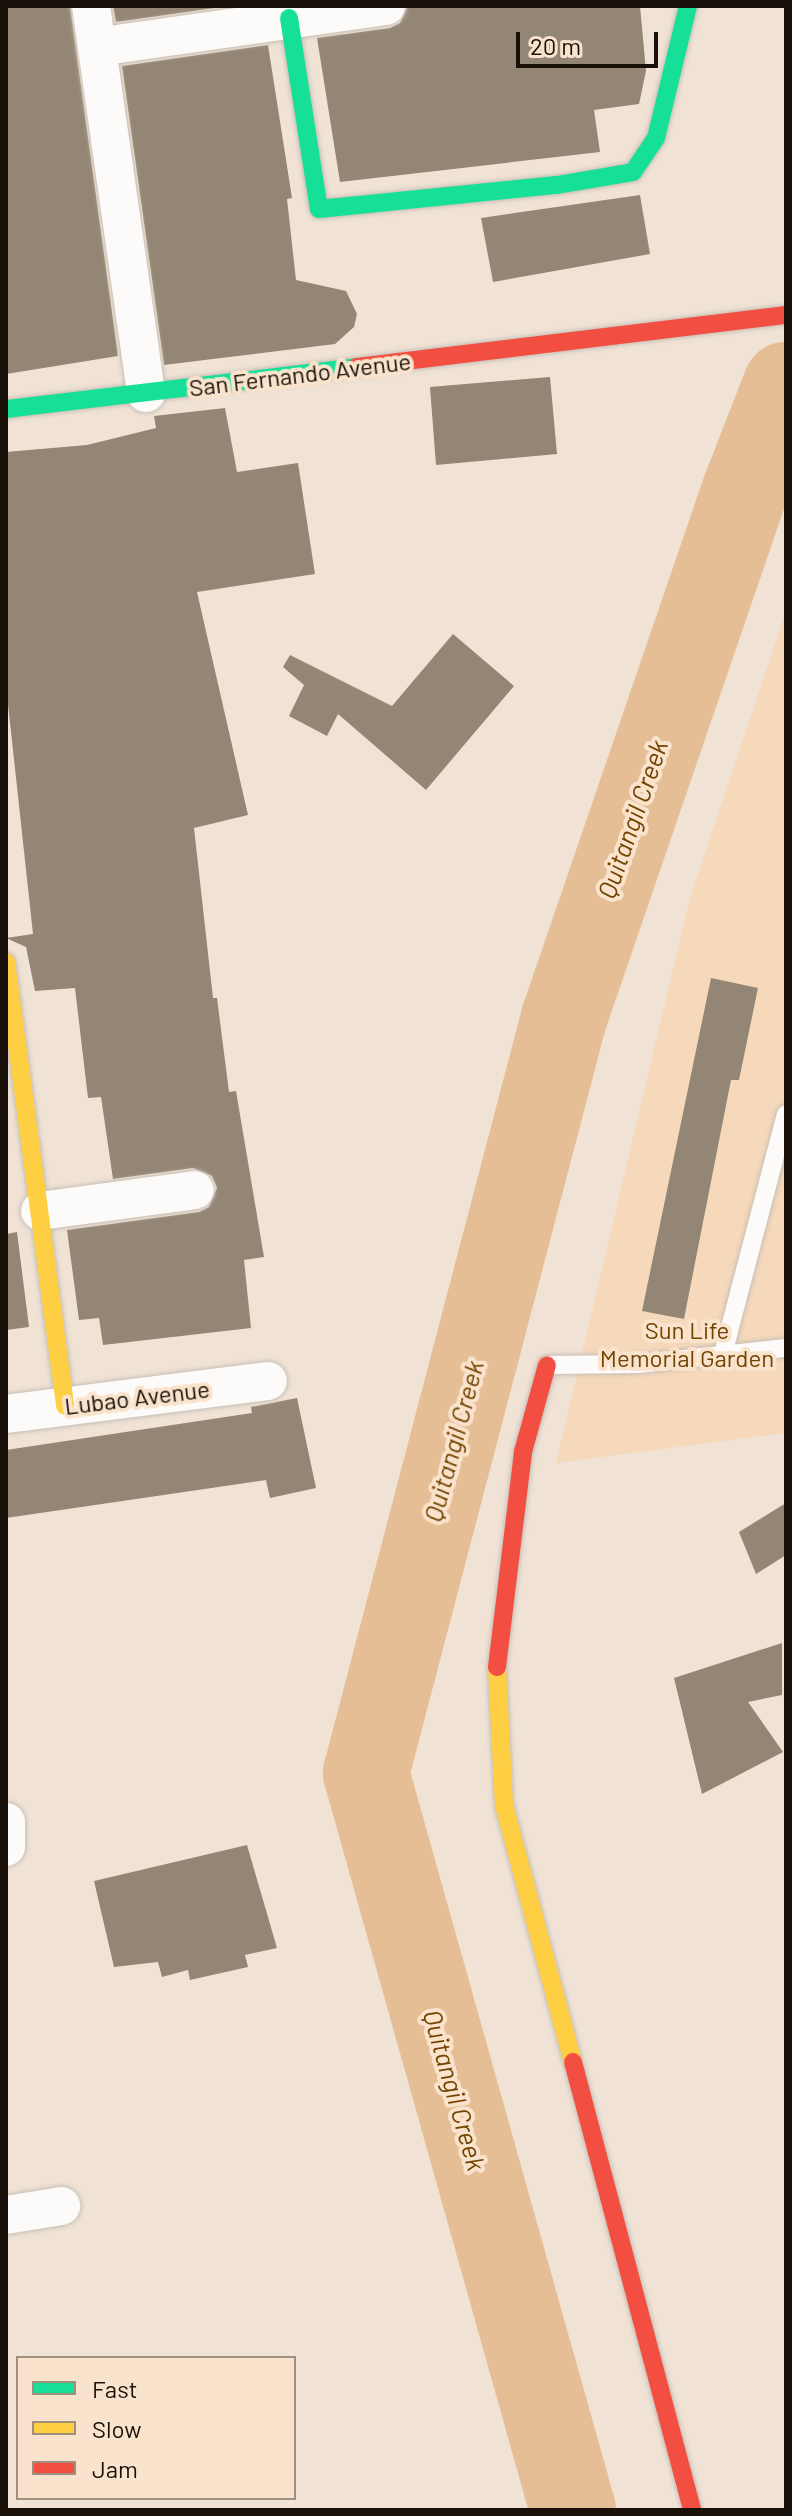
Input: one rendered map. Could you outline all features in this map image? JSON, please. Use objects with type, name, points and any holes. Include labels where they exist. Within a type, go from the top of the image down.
[{"type":"street","points":[[91,6],[146,393]]},
{"type":"street","points":[[97,47],[386,6]]},
{"type":"street","points":[[289,18],[319,209],[623,177],[640,166],[656,138],[688,6]]},
{"type":"street","name":"San Fernando Avenue","points":[[6,409],[786,315]]},
{"type":"street","points":[[6,962],[65,1406]]},
{"type":"street","points":[[40,1211],[195,1190]]},
{"type":"street","points":[[547,1365],[523,1452],[496,1652],[504,1805],[692,2510]]},
{"type":"street","name":"Lubao Avenue","points":[[6,1414],[268,1381]]},
{"type":"street","points":[[6,1822],[6,1847]]},
{"type":"street","points":[[6,2215],[61,2206]]},
{"type":"lane","points":[[723,1354],[786,1114]]},
{"type":"lane","points":[[547,1365],[638,1364],[786,1348]]},
{"type":"green space","name":"Sun Life Memorial Garden","points":[[786,611],[786,1433],[556,1463],[690,897]]},
{"type":"building","points":[[6,6],[70,6],[118,356],[6,374]]},
{"type":"building","points":[[113,6],[229,6],[116,22]]},
{"type":"building","points":[[408,6],[640,6],[646,71],[639,104],[594,110],[600,152],[340,182],[317,38],[390,28],[400,23]]},
{"type":"building","points":[[268,45],[292,198],[287,199],[296,280],[346,291],[357,314],[354,327],[335,344],[164,365],[122,66]]},
{"type":"building","points":[[640,195],[650,254],[493,282],[481,218]]},
{"type":"building","points":[[550,377],[557,454],[436,465],[430,387]]},
{"type":"building","points":[[225,408],[237,472],[298,463],[315,574],[197,592],[248,815],[194,828],[213,998],[217,998],[229,1092],[236,1091],[264,1257],[244,1260],[251,1328],[103,1345],[99,1318],[79,1320],[67,1230],[199,1212],[209,1207],[217,1188],[212,1176],[193,1168],[113,1179],[101,1097],[88,1098],[75,988],[35,991],[26,947],[6,938],[33,934],[6,686],[6,452],[87,445],[156,428],[154,416]]},
{"type":"building","points":[[453,634],[514,686],[426,790],[338,714],[327,736],[289,716],[304,685],[283,667],[290,655],[392,706]]},
{"type":"building","points":[[711,978],[758,988],[739,1080],[731,1080],[684,1319],[642,1311]]},
{"type":"building","points":[[17,1232],[29,1327],[6,1330],[6,1234]]},
{"type":"building","points":[[297,1398],[316,1488],[270,1498],[266,1480],[6,1518],[6,1450],[252,1413],[251,1407]]},
{"type":"building","points":[[786,1503],[786,1555],[756,1574],[739,1532]]},
{"type":"building","points":[[782,1643],[782,1695],[748,1702],[783,1752],[702,1794],[674,1678]]},
{"type":"building","points":[[247,1845],[277,1948],[245,1955],[248,1967],[190,1980],[188,1970],[162,1977],[158,1962],[114,1967],[94,1881]]},
{"type":"waterway","name":"Quitangil Creek","points":[[573,2510],[366,1773],[564,1018],[745,490],[786,385]]},
{"type":"traffic: fast","points":[[289,18],[319,209],[557,185],[633,172],[656,138],[688,6]]},
{"type":"traffic: fast","points":[[6,409],[356,367]]},
{"type":"traffic: slow","points":[[6,962],[65,1406]]},
{"type":"traffic: slow","points":[[497,1667],[504,1805],[573,2062]]},
{"type":"traffic: jam","points":[[356,367],[786,315]]},
{"type":"traffic: jam","points":[[497,1667],[523,1452],[547,1365]]},
{"type":"traffic: jam","points":[[573,2062],[692,2510]]}]
